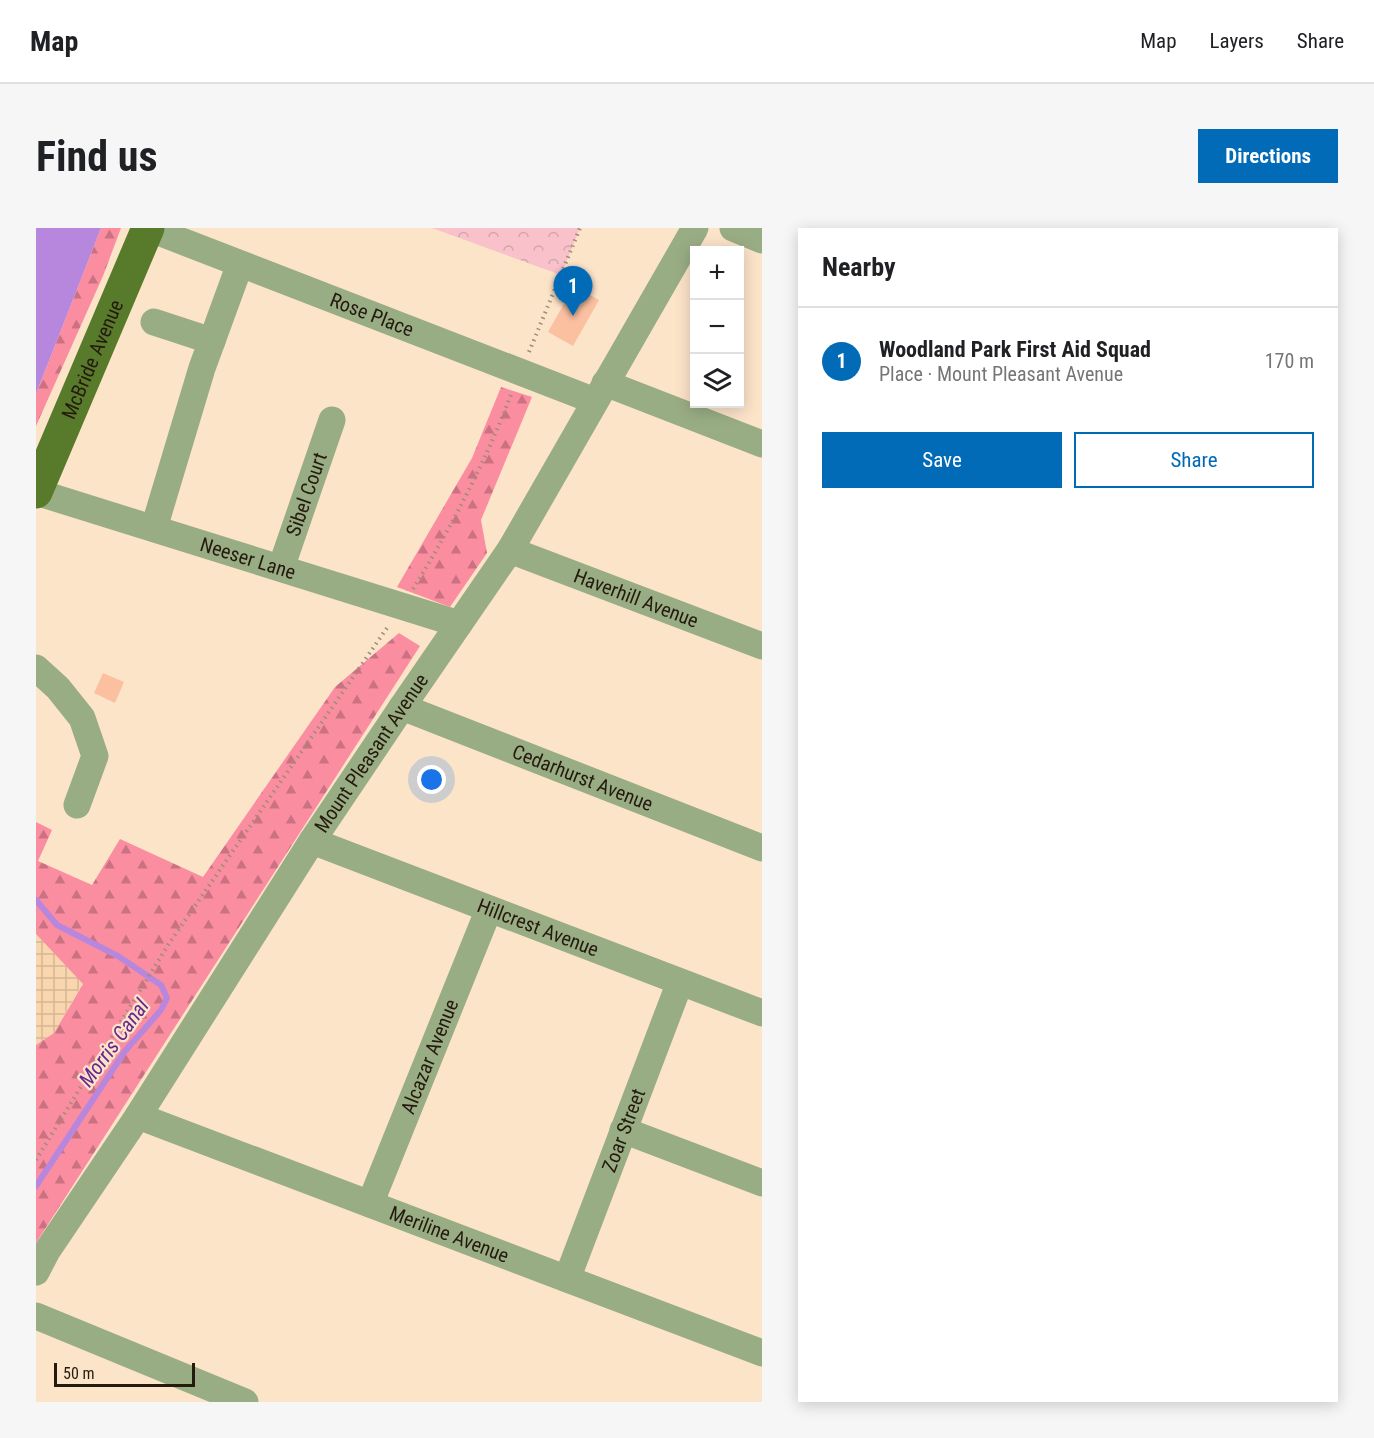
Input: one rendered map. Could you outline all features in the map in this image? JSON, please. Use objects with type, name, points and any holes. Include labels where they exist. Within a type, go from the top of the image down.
[{"type":"main road","name":"McBride Avenue","points":[[36,492],[148,228]]},
{"type":"street","name":"Rose Place","points":[[148,228],[240,264],[600,392],[762,444]]},
{"type":"street","name":"Mount Pleasant Avenue","points":[[36,1272],[47,1251],[138,1116],[312,841],[510,550],[695,228]]},
{"type":"street","points":[[733,228],[762,240]]},
{"type":"street","points":[[154,528],[212,340],[240,264]]},
{"type":"street","points":[[154,322],[212,340]]},
{"type":"street","name":"Sibel Court","points":[[281,568],[332,420]]},
{"type":"street","name":"Neeser Lane","points":[[36,492],[459,624]]},
{"type":"street","name":"Haverhill Avenue","points":[[510,550],[762,646]]},
{"type":"street","points":[[36,668],[58,688],[81,718],[95,756],[78,804]]},
{"type":"street","name":"Cedarhurst Avenue","points":[[402,707],[762,848]]},
{"type":"street","name":"Hillcrest Avenue","points":[[312,841],[762,1013]]},
{"type":"street","name":"Alcazar Avenue","points":[[370,1204],[489,909]]},
{"type":"street","name":"Zoar Street","points":[[567,1279],[680,982]]},
{"type":"street","name":"Meriline Avenue","points":[[138,1116],[762,1353]]},
{"type":"street","points":[[623,1131],[762,1183]]},
{"type":"street","points":[[36,1316],[245,1402]]},
{"type":"path","points":[[36,1160],[158,962]]},
{"type":"shaded area","points":[[36,228],[101,228],[36,394]]},
{"type":"shaded area","points":[[36,934],[83,983],[54,1033],[36,1045]]},
{"type":"green space","points":[[101,228],[121,228],[103,276],[36,426],[36,394]]},
{"type":"green space","points":[[432,228],[580,228],[561,275]]},
{"type":"green space","points":[[501,387],[532,397],[481,520],[487,553],[450,607],[397,587],[472,458]]},
{"type":"green space","points":[[399,633],[420,646],[36,1243],[36,1045],[54,1033],[83,984],[36,934],[36,822],[52,830],[38,861],[92,885],[120,839],[203,877],[335,687]]},
{"type":"building","points":[[574,286],[599,300],[573,346],[548,332]]},
{"type":"building","points":[[103,673],[124,682],[115,703],[94,693]]},
{"type":"waterway","name":"Morris Canal","points":[[36,900],[57,925],[118,956],[161,985],[167,998],[161,1010],[125,1051],[36,1186]]},
{"type":"place","name":"Woodland Park First Aid Squad","points":[[573,316]]}]
